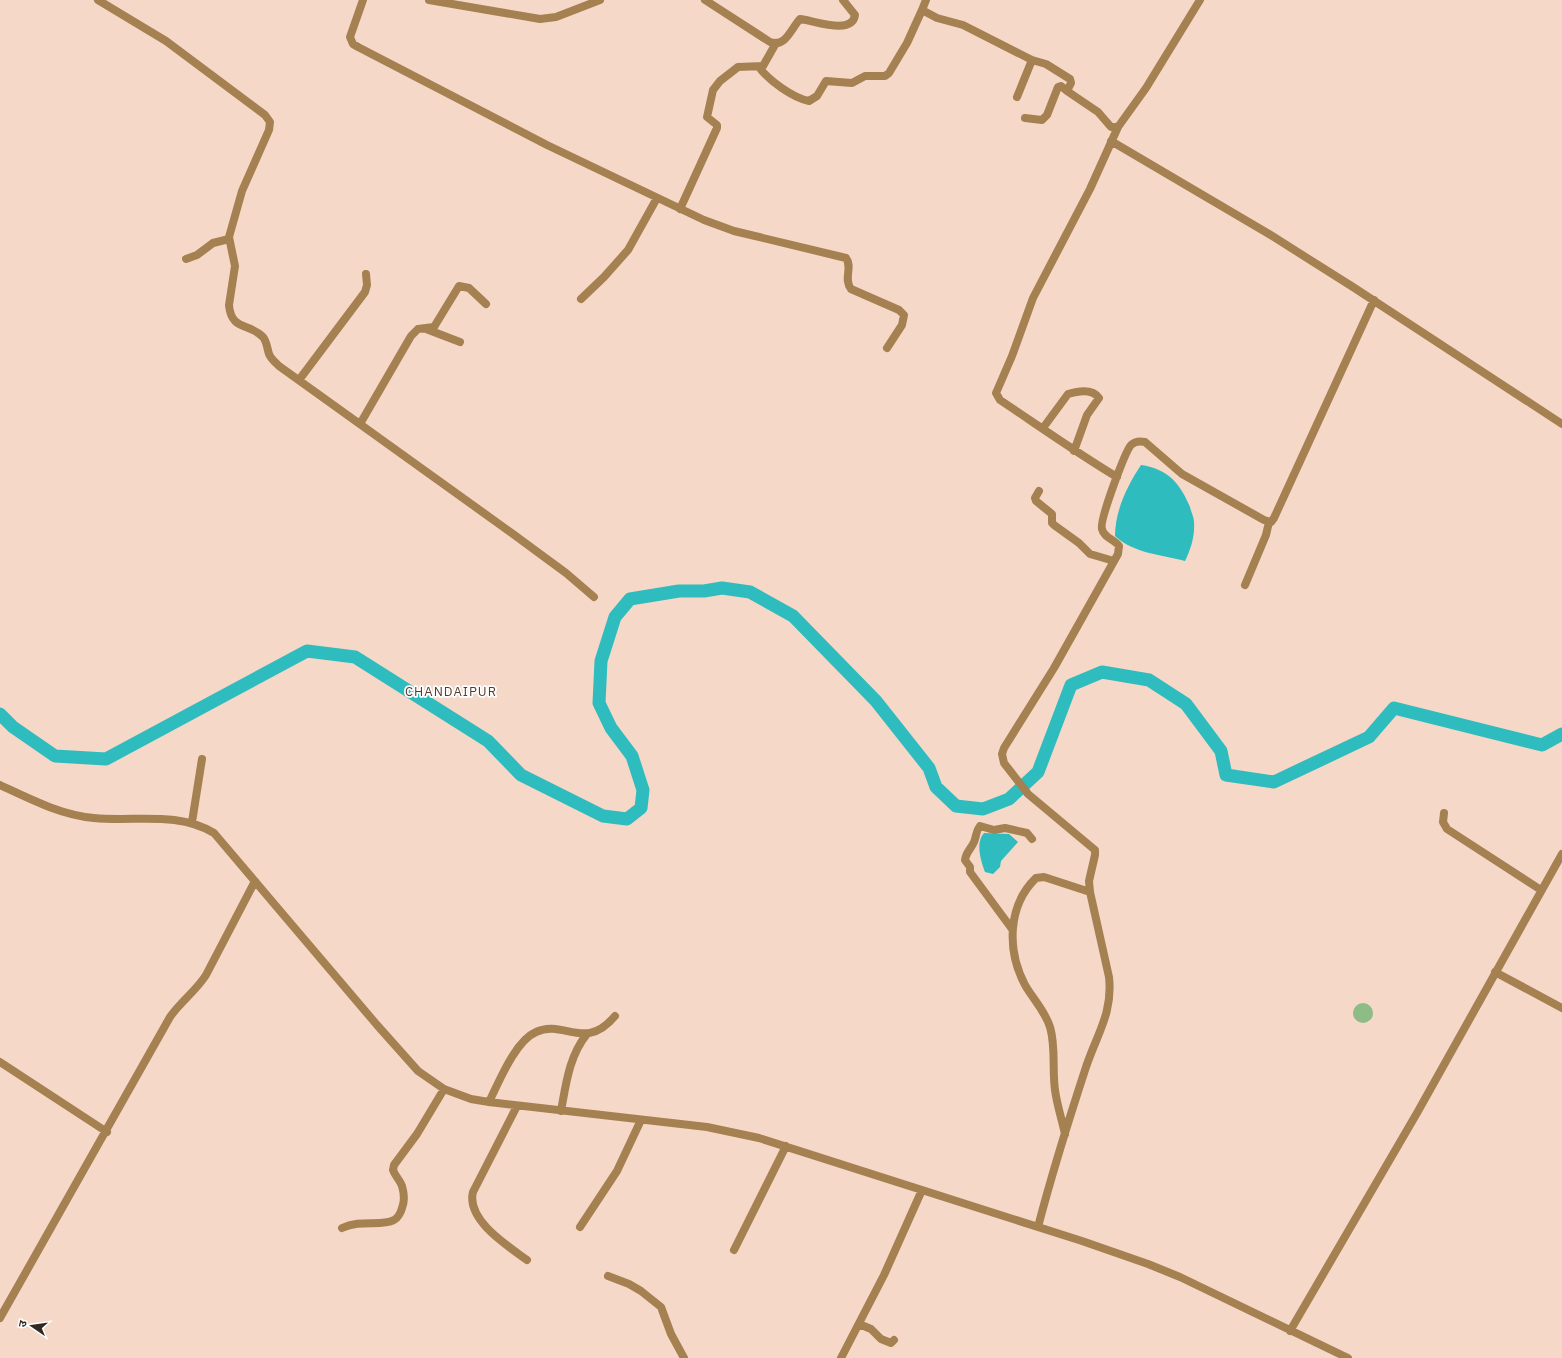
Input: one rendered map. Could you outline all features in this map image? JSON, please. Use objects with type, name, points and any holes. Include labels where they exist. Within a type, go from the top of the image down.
[{"type":"street","points":[[98,0],[166,41],[268,118],[270,122],[269,130],[242,191],[229,239],[235,266],[229,305],[231,316],[238,324],[261,334],[265,340],[272,359],[279,366],[513,534],[566,573],[594,597]]},
{"type":"street","points":[[363,0],[350,37],[353,44],[358,47],[547,145],[680,209],[734,231],[846,258],[849,262],[847,283],[851,289],[899,310],[904,315],[902,324],[887,348]]},
{"type":"street","points":[[429,0],[540,19],[556,17],[600,0]]},
{"type":"street","points":[[705,0],[772,43],[776,43]]},
{"type":"street","points":[[680,209],[717,128],[717,125],[707,117],[715,86],[738,67],[760,67],[764,64],[776,43],[786,38],[800,19],[840,27],[853,21],[856,15],[843,0]]},
{"type":"street","points":[[760,67],[772,81],[808,101],[817,96],[826,81],[852,83],[868,75],[885,76],[889,73],[907,44],[926,0]]},
{"type":"street","points":[[1117,477],[1074,451],[1044,428],[1000,400],[997,396],[997,389],[1012,356],[1033,298],[1090,189],[1118,127],[1146,88],[1200,0]]},
{"type":"street","points":[[922,10],[937,18],[963,25],[1032,60],[1046,64],[1070,79],[1067,90]]},
{"type":"street","points":[[1017,97],[1032,60]]},
{"type":"street","points":[[1025,118],[1040,120],[1045,118],[1058,87],[1061,86],[1098,112],[1112,127],[1118,127]]},
{"type":"street","points":[[1111,141],[1270,234],[1374,300],[1562,424]]},
{"type":"street","points":[[581,299],[604,277],[628,250],[657,198]]},
{"type":"street","points":[[186,259],[197,255],[213,243],[229,239]]},
{"type":"street","points":[[299,380],[365,292],[367,285],[366,274]]},
{"type":"street","points":[[360,424],[411,336],[418,329],[434,326],[460,285],[469,288],[486,304]]},
{"type":"street","points":[[1245,586],[1270,522],[1274,518],[1374,300]]},
{"type":"street","points":[[425,328],[460,342]]},
{"type":"street","points":[[1044,428],[1068,394],[1084,391],[1096,395],[1098,398],[1087,415],[1074,451]]},
{"type":"street","points":[[1038,1227],[1086,1066],[1102,1029],[1110,1001],[1110,977],[1090,892],[1089,881],[1095,850],[1028,794],[1004,763],[1002,754],[1004,748],[1054,668],[1119,551],[1119,546],[1105,536],[1101,524],[1117,477],[1126,454],[1132,444],[1140,441],[1145,442],[1182,474],[1270,522]]},
{"type":"street","points":[[1039,491],[1035,498],[1036,501],[1052,514],[1052,523],[1054,525],[1079,543],[1090,554],[1114,561]]},
{"type":"street","points":[[192,822],[202,759]]},
{"type":"street","points":[[0,785],[48,807],[73,815],[118,819],[167,819],[192,822],[214,833],[239,865],[255,881],[406,1058],[418,1071],[444,1089],[471,1099],[489,1102],[707,1127],[753,1136],[1122,1255],[1180,1277],[1348,1358]]},
{"type":"street","points":[[1444,813],[1443,822],[1447,829],[1541,890]]},
{"type":"street","points":[[1012,929],[970,872],[970,867],[965,860],[966,853],[974,843],[976,832],[980,826],[994,830],[1005,828],[1027,833],[1032,839]]},
{"type":"street","points":[[1290,1331],[1409,1127],[1562,854]]},
{"type":"street","points":[[1065,1135],[1055,1091],[1050,1028],[1046,1017],[1021,976],[1017,964],[1012,929],[1013,919],[1019,904],[1036,878],[1044,877],[1090,892]]},
{"type":"street","points":[[0,1318],[170,1017],[178,1005],[206,975],[255,881]]},
{"type":"street","points":[[1495,972],[1562,1008]]},
{"type":"street","points":[[561,1111],[572,1059],[579,1043],[587,1034],[602,1028],[615,1016]]},
{"type":"street","points":[[489,1102],[519,1046],[536,1032],[558,1030],[587,1034]]},
{"type":"street","points":[[0,1062],[106,1132]]},
{"type":"street","points":[[342,1228],[357,1223],[393,1221],[397,1218],[403,1204],[404,1195],[401,1183],[393,1170],[394,1165],[417,1134],[444,1089]]},
{"type":"street","points":[[517,1106],[506,1131],[471,1198],[478,1216],[487,1228],[527,1260]]},
{"type":"street","points":[[580,1227],[617,1171],[641,1120]]},
{"type":"street","points":[[734,1250],[786,1146]]},
{"type":"street","points":[[841,1358],[900,1242],[922,1190]]},
{"type":"street","points":[[608,1276],[629,1284],[641,1291],[661,1308],[671,1334],[684,1358]]},
{"type":"street","points":[[859,1324],[871,1329],[886,1342],[891,1343],[894,1340]]},
{"type":"green space","points":[[1363,1003],[1370,1006],[1373,1013],[1370,1020],[1363,1023],[1356,1020],[1353,1013],[1356,1006]]},
{"type":"water","points":[[1141,465],[1159,470],[1172,478],[1186,498],[1194,520],[1194,532],[1185,561],[1139,550],[1131,547],[1115,536],[1117,517],[1123,499],[1131,481]]},
{"type":"water","points":[[984,833],[1009,834],[1018,842],[1001,861],[1000,867],[993,874],[985,872],[981,857],[979,847],[981,837]]},
{"type":"waterway","points":[[0,714],[13,727],[55,756],[106,759],[307,651],[355,657],[488,741],[521,775],[603,816],[627,819],[641,808],[643,790],[632,756],[611,728],[599,703],[601,661],[615,617],[630,599],[679,591],[704,591],[722,588],[750,592],[793,616],[876,701],[929,768],[936,787],[956,806],[983,809],[1009,799],[1038,772],[1071,685],[1102,672],[1149,680],[1186,704],[1221,751],[1226,775],[1274,782],[1369,737],[1394,708],[1542,745],[1562,734]]},
{"type":"district","name":"CHANDAIPUR","points":[[451,691]]}]
